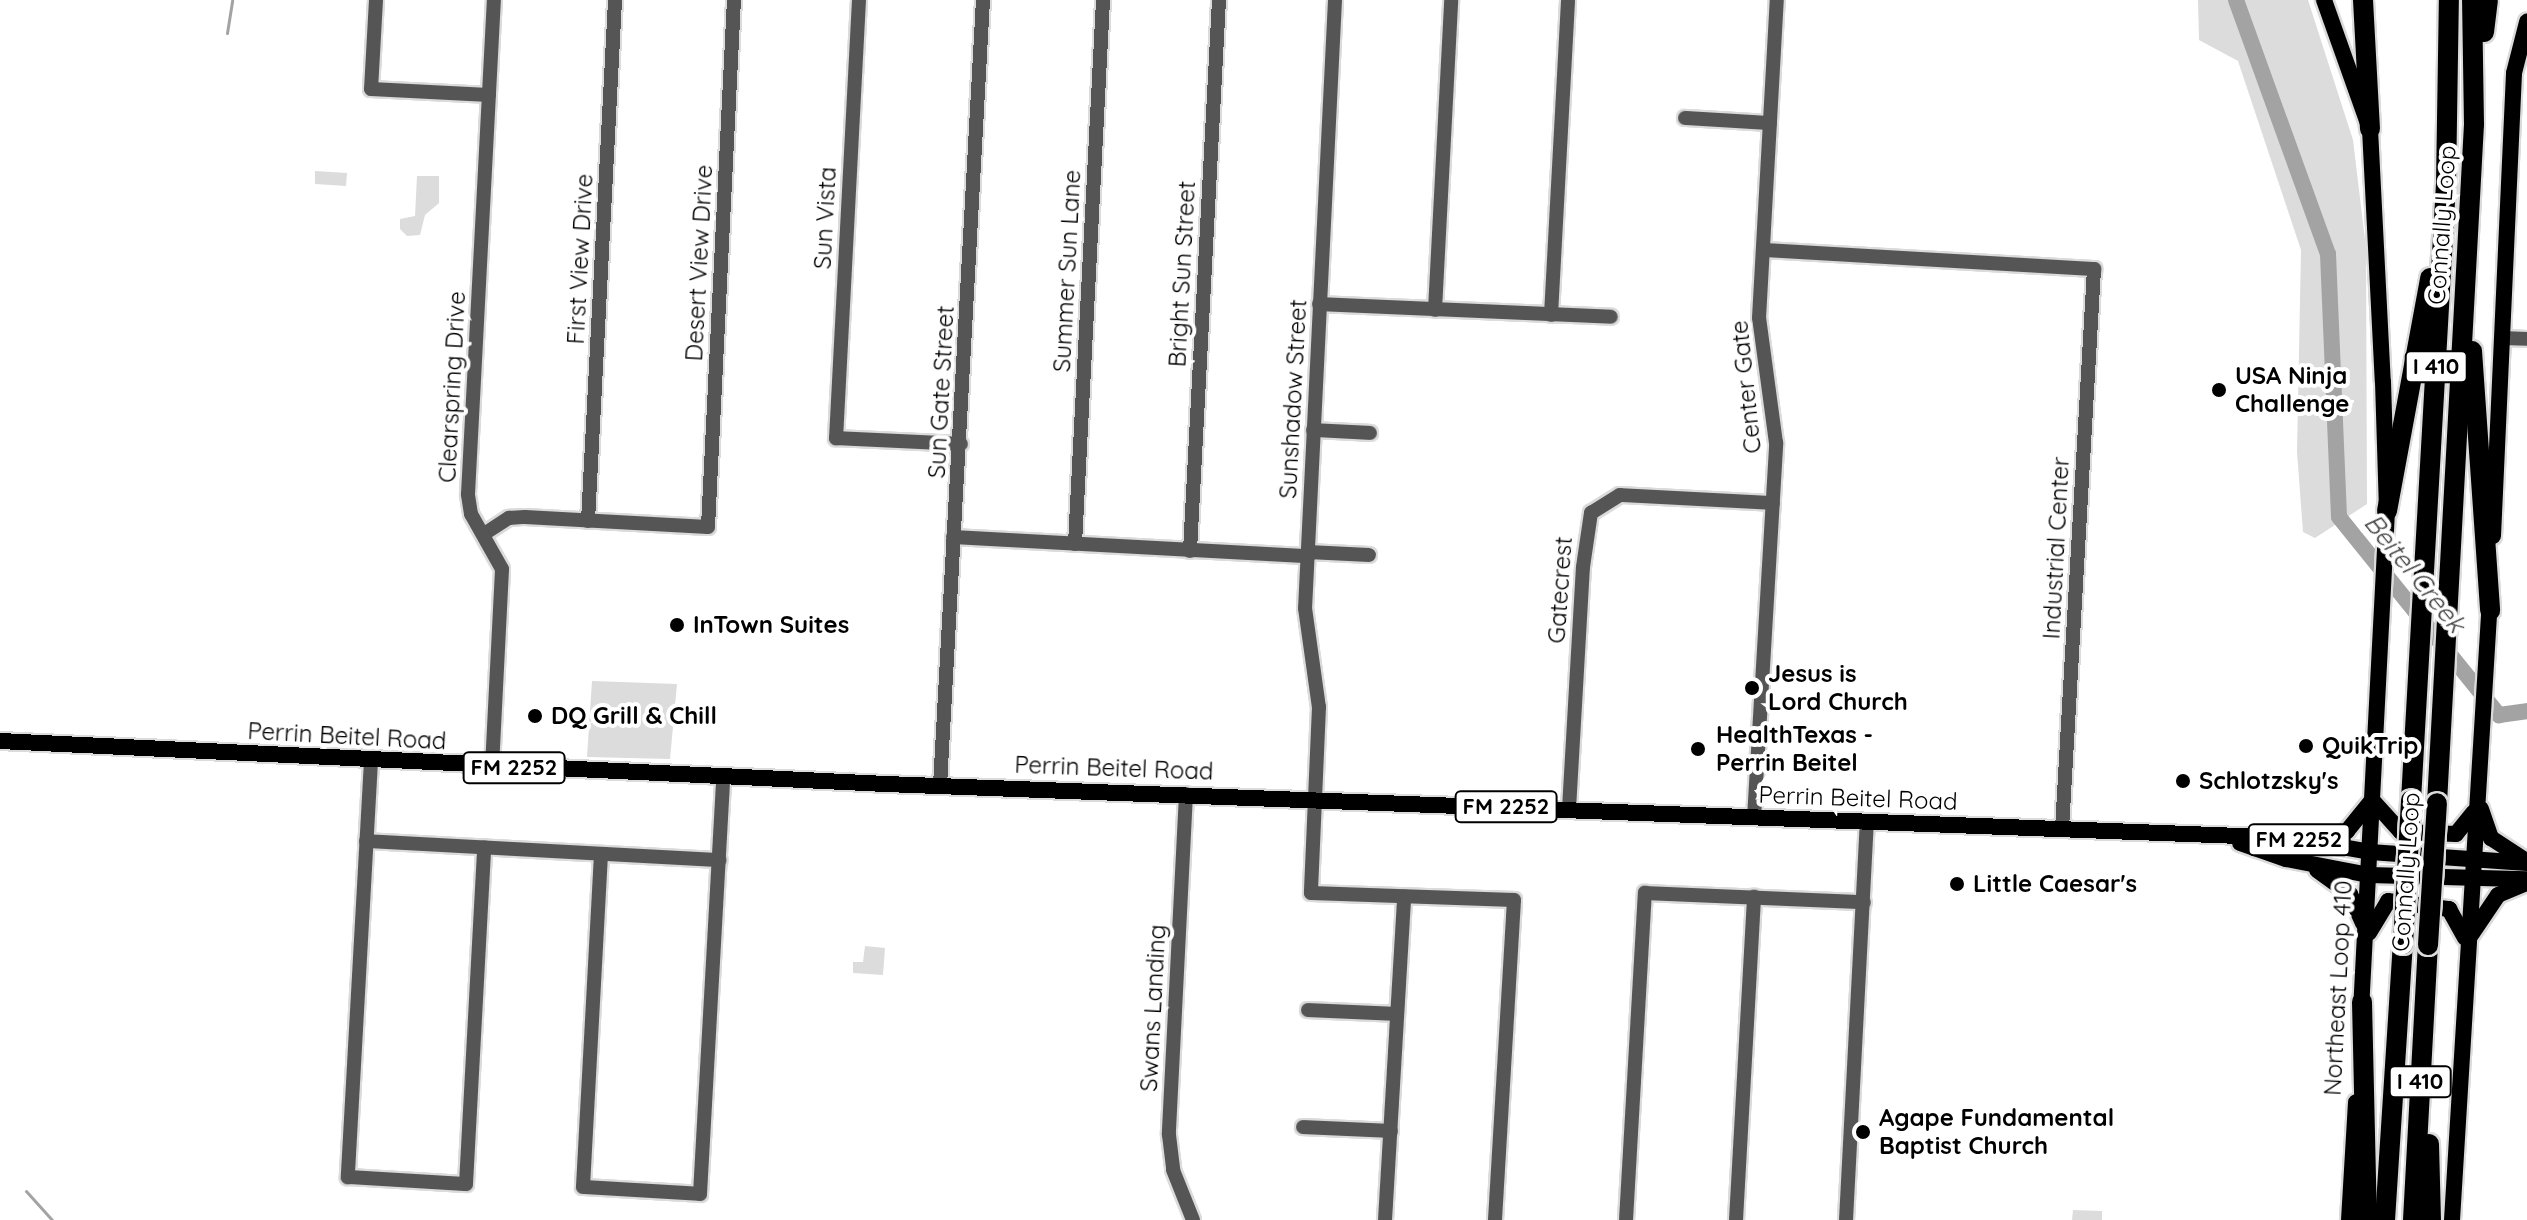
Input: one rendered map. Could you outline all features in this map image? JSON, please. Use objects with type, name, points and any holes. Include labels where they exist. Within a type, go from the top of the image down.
[{"type":"highway","points":[[2363,0],[2370,129]]},
{"type":"highway","name":"Connally Loop","points":[[2385,1220],[2446,183],[2449,0]]},
{"type":"highway","name":"Connally Loop","points":[[2413,1220],[2474,124],[2472,0]]},
{"type":"highway","points":[[2474,124],[2488,0]]},
{"type":"highway","points":[[2387,511],[2446,183]]},
{"type":"highway","points":[[2465,243],[2490,610]]},
{"type":"highway","points":[[2428,945],[2431,1220]]},
{"type":"highway","points":[[2362,1002],[2367,1220]]},
{"type":"main road","name":"Northeast Loop 410","points":[[2324,0],[2370,129],[2387,511],[2367,936],[2349,1220]]},
{"type":"main road","points":[[2452,1220],[2467,944],[2489,636],[2514,73],[2527,22]]},
{"type":"main road","name":"Perrin Beitel Road","points":[[0,741],[723,777],[2062,829],[2317,842],[2370,852],[2527,861]]},
{"type":"main road","points":[[2317,842],[2347,831],[2372,800],[2401,832],[2450,836],[2465,829],[2479,804]]},
{"type":"main road","points":[[2479,804],[2491,838],[2510,855],[2527,861]]},
{"type":"main road","name":"Perrin Beitel Road","points":[[2227,839],[2306,863],[2369,875],[2527,881]]},
{"type":"main road","points":[[2306,863],[2350,894],[2367,936]]},
{"type":"main road","points":[[2467,944],[2498,895],[2527,881]]},
{"type":"main road","points":[[2367,936],[2388,902],[2438,905],[2449,909],[2467,944]]},
{"type":"street","points":[[376,0],[371,89],[489,95]]},
{"type":"street","name":"Clearspring Drive","points":[[492,767],[503,580],[500,558],[471,514],[468,494],[494,0]]},
{"type":"street","name":"First View Drive","points":[[588,521],[615,0]]},
{"type":"street","name":"Desert View Drive","points":[[588,521],[708,527],[734,0]]},
{"type":"street","name":"Sun Vista","points":[[859,0],[836,438],[961,444]]},
{"type":"street","name":"Sun Gate Street","points":[[940,786],[983,0]]},
{"type":"street","name":"Summer Sun Lane","points":[[1075,544],[1103,0]]},
{"type":"street","name":"Bright Sun Street","points":[[1190,551],[1219,0]]},
{"type":"street","name":"Sunshadow Street","points":[[1335,0],[1305,627],[1319,707],[1311,893],[1404,897]]},
{"type":"street","points":[[1435,310],[1451,0]]},
{"type":"street","points":[[1551,315],[1568,0]]},
{"type":"street","name":"Center Gate","points":[[1754,818],[1776,422],[1759,318],[1777,0]]},
{"type":"street","points":[[1685,118],[1770,123]]},
{"type":"street","name":"Industrial Center","points":[[1763,250],[2094,269],[2062,829]]},
{"type":"street","points":[[1319,304],[1611,317]]},
{"type":"street","points":[[2502,338],[2527,339]]},
{"type":"street","points":[[1313,430],[1370,433]]},
{"type":"street","name":"Gatecrest","points":[[1569,809],[1583,567],[1591,513],[1620,495],[1773,503]]},
{"type":"street","points":[[484,534],[509,518],[588,521]]},
{"type":"street","points":[[953,537],[1190,551],[1369,555]]},
{"type":"street","points":[[371,761],[348,1177],[466,1184],[484,847]]},
{"type":"street","points":[[601,854],[583,1187],[700,1194],[723,777]]},
{"type":"street","name":"Swans Landing","points":[[1186,794],[1169,1135],[1176,1179],[1193,1220]]},
{"type":"street","points":[[1846,1220],[1867,823]]},
{"type":"street","points":[[366,841],[719,860]]},
{"type":"street","points":[[1626,1220],[1645,893],[1864,902]]},
{"type":"street","points":[[1385,1220],[1404,897],[1514,900],[1495,1220]]},
{"type":"street","points":[[1736,1220],[1754,897]]},
{"type":"street","points":[[1308,1010],[1397,1014]]},
{"type":"street","points":[[1303,1127],[1391,1131]]},
{"type":"shaded area","points":[[2198,0],[2308,0],[2353,140],[2366,248],[2367,504],[2315,538],[2303,532],[2297,452],[2301,250],[2238,61],[2199,40]]},
{"type":"shaded area","points":[[315,171],[347,173],[346,186],[315,184]]},
{"type":"shaded area","points":[[417,176],[439,176],[439,203],[425,215],[420,235],[407,236],[400,229],[400,219],[415,216]]},
{"type":"shaded area","points":[[592,681],[677,684],[670,759],[587,757]]},
{"type":"shaded area","points":[[865,946],[885,948],[883,975],[853,973],[853,962],[863,962]]},
{"type":"shaded area","points":[[2073,1210],[2102,1211],[2102,1220],[2072,1220]]},
{"type":"waterway","points":[[227,33],[232,0]]},
{"type":"waterway","name":"Beitel Creek","points":[[2236,0],[2328,254],[2339,517],[2499,715],[2527,711]]},
{"type":"waterway","points":[[26,1191],[52,1220]]},
{"type":"place","name":"USA Ninja Challenge","points":[[2219,390]]},
{"type":"place","name":"InTown Suites","points":[[677,625]]},
{"type":"place","name":"Jesus is Lord Church","points":[[1752,688]]},
{"type":"place","name":"DQ Grill & Chill","points":[[535,716]]},
{"type":"place","name":"QuikTrip","points":[[2306,746]]},
{"type":"place","name":"HealthTexas - Perrin Beitel","points":[[1698,749]]},
{"type":"place","name":"Schlotzsky's","points":[[2183,781]]},
{"type":"place","name":"Little Caesar's","points":[[1957,884]]},
{"type":"place","name":"Agape Fundamental Baptist Church","points":[[1863,1132]]}]
